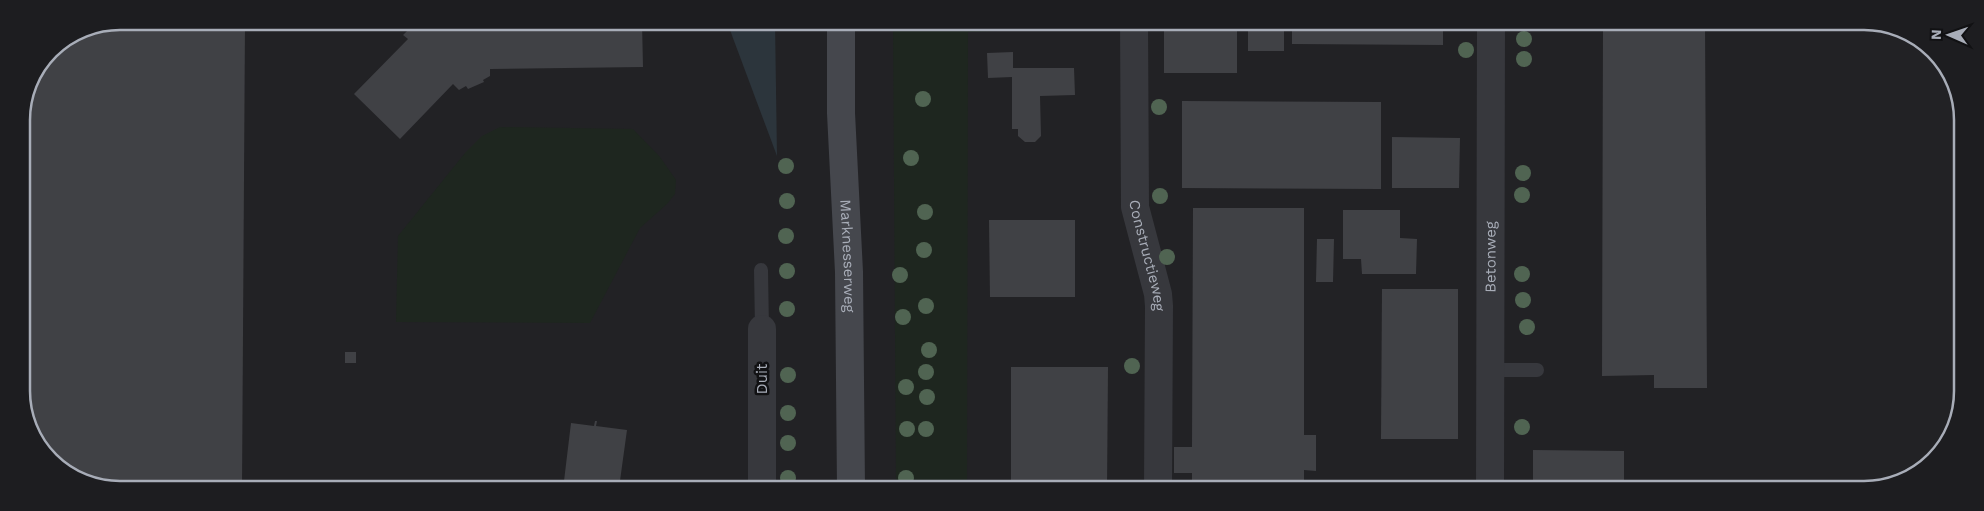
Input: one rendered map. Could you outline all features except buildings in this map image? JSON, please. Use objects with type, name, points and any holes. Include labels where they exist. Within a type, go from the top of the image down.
[{"type":"main road","name":"Marknesserweg","points":[[841,30],[841,113],[849,272],[851,481]]},
{"type":"street","name":"Constructieweg","points":[[1134,30],[1135,207],[1158,294],[1159,306],[1158,481]]},
{"type":"street","name":"Betonweg","points":[[1490,481],[1491,30]]},
{"type":"street","name":"Duit","points":[[762,329],[762,481]]},
{"type":"lane","name":"Duit","points":[[761,270],[762,329]]},
{"type":"lane","points":[[1490,370],[1538,370]]},
{"type":"shaded area","points":[[120,30],[1864,30],[1887,33],[1898,37],[1924,53],[1924,60],[1931,60],[1945,80],[1952,103],[1954,120],[1953,403],[1945,431],[1932,450],[1914,466],[1887,478],[1870,481],[120,481],[100,478],[51,62],[70,45],[97,33]]},
{"type":"shaded area","points":[[730,30],[775,30],[777,156]]},
{"type":"shaded area","points":[[893,30],[1026,30],[968,32],[967,481],[896,481]]},
{"type":"shaded area","points":[[500,127],[633,129],[660,157],[676,180],[675,194],[667,204],[640,228],[590,323],[396,322],[398,236],[465,153],[482,136]]}]
